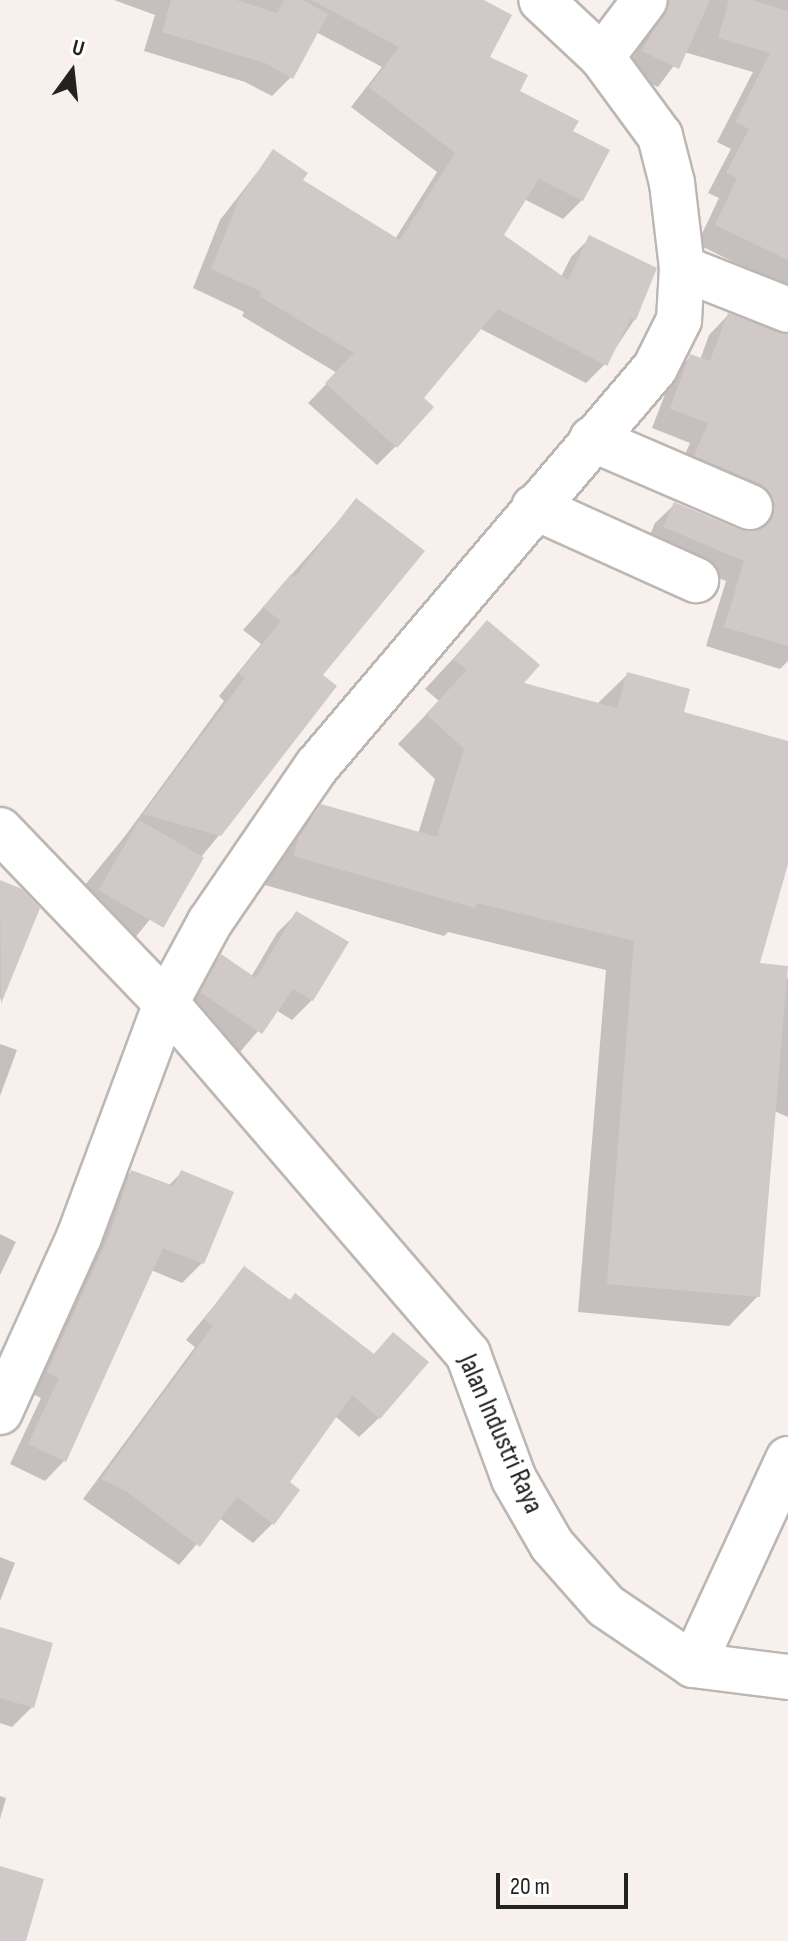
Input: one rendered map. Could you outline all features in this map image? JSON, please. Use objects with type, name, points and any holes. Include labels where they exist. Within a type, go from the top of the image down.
[{"type":"street","points":[[0,1412],[79,1237],[166,1003],[210,922],[317,766],[655,368],[679,320],[682,268],[672,183],[660,136],[640,101],[602,57],[541,0]]},
{"type":"street","points":[[602,57],[645,0]]},
{"type":"street","points":[[682,268],[788,310]]},
{"type":"street","points":[[592,439],[750,507]]},
{"type":"street","points":[[534,507],[696,580]]},
{"type":"street","name":"Jalan Industri Raya","points":[[0,830],[166,1003],[468,1354],[514,1479],[552,1545],[606,1606],[693,1665],[788,1677]]},
{"type":"street","points":[[693,1665],[788,1459]]},
{"type":"building","points":[[171,0],[236,0],[277,13],[284,0],[303,0],[328,14],[293,79],[265,63],[162,32]]},
{"type":"building","points":[[311,0],[484,0],[512,15],[490,57],[528,75],[520,91],[579,121],[573,131],[610,150],[583,201],[539,179],[504,235],[568,280],[589,235],[657,268],[636,320],[631,318],[607,366],[498,309],[424,398],[434,407],[397,448],[325,383],[354,353],[259,296],[262,292],[211,269],[239,199],[273,149],[308,173],[303,180],[400,240],[455,153],[369,87],[399,47]]},
{"type":"building","points":[[669,0],[710,0],[679,69],[642,51]]},
{"type":"building","points":[[729,0],[752,0],[788,11],[788,260],[715,225],[737,178],[726,173],[749,129],[735,122],[770,53],[718,38]]},
{"type":"building","points":[[728,313],[788,334],[788,646],[724,627],[744,561],[663,527],[674,502],[741,530],[764,527],[773,516],[775,503],[761,484],[694,456],[708,423],[670,409],[690,354],[710,361]]},
{"type":"building","points":[[356,498],[425,551],[323,675],[337,686],[221,836],[143,814],[245,678],[239,673],[281,621],[263,607],[291,574],[295,577]]},
{"type":"building","points":[[487,620],[540,665],[524,683],[617,708],[627,672],[690,689],[684,712],[788,741],[788,864],[760,963],[788,966],[760,1297],[607,1284],[634,941],[477,903],[475,908],[293,856],[298,838],[321,804],[437,837],[464,749],[426,714],[467,670],[453,659]]},
{"type":"building","points":[[139,820],[204,858],[163,928],[98,890]]},
{"type":"building","points":[[0,880],[22,889],[40,908],[1,1004]]},
{"type":"building","points":[[296,911],[349,942],[313,1001],[293,989],[262,1034],[200,992],[221,954],[256,978]]},
{"type":"building","points":[[131,1170],[174,1186],[181,1170],[234,1192],[204,1264],[163,1248],[66,1462],[28,1444],[59,1378],[47,1372],[110,1233]]},
{"type":"building","points":[[244,1266],[290,1300],[295,1293],[374,1354],[393,1332],[429,1362],[380,1419],[352,1395],[290,1482],[300,1490],[274,1525],[237,1497],[200,1547],[126,1491],[101,1479],[213,1326],[204,1319]]},
{"type":"building","points":[[0,1627],[53,1643],[34,1708],[0,1698]]},
{"type":"building","points":[[0,1866],[44,1879],[26,1941],[0,1941]]}]
